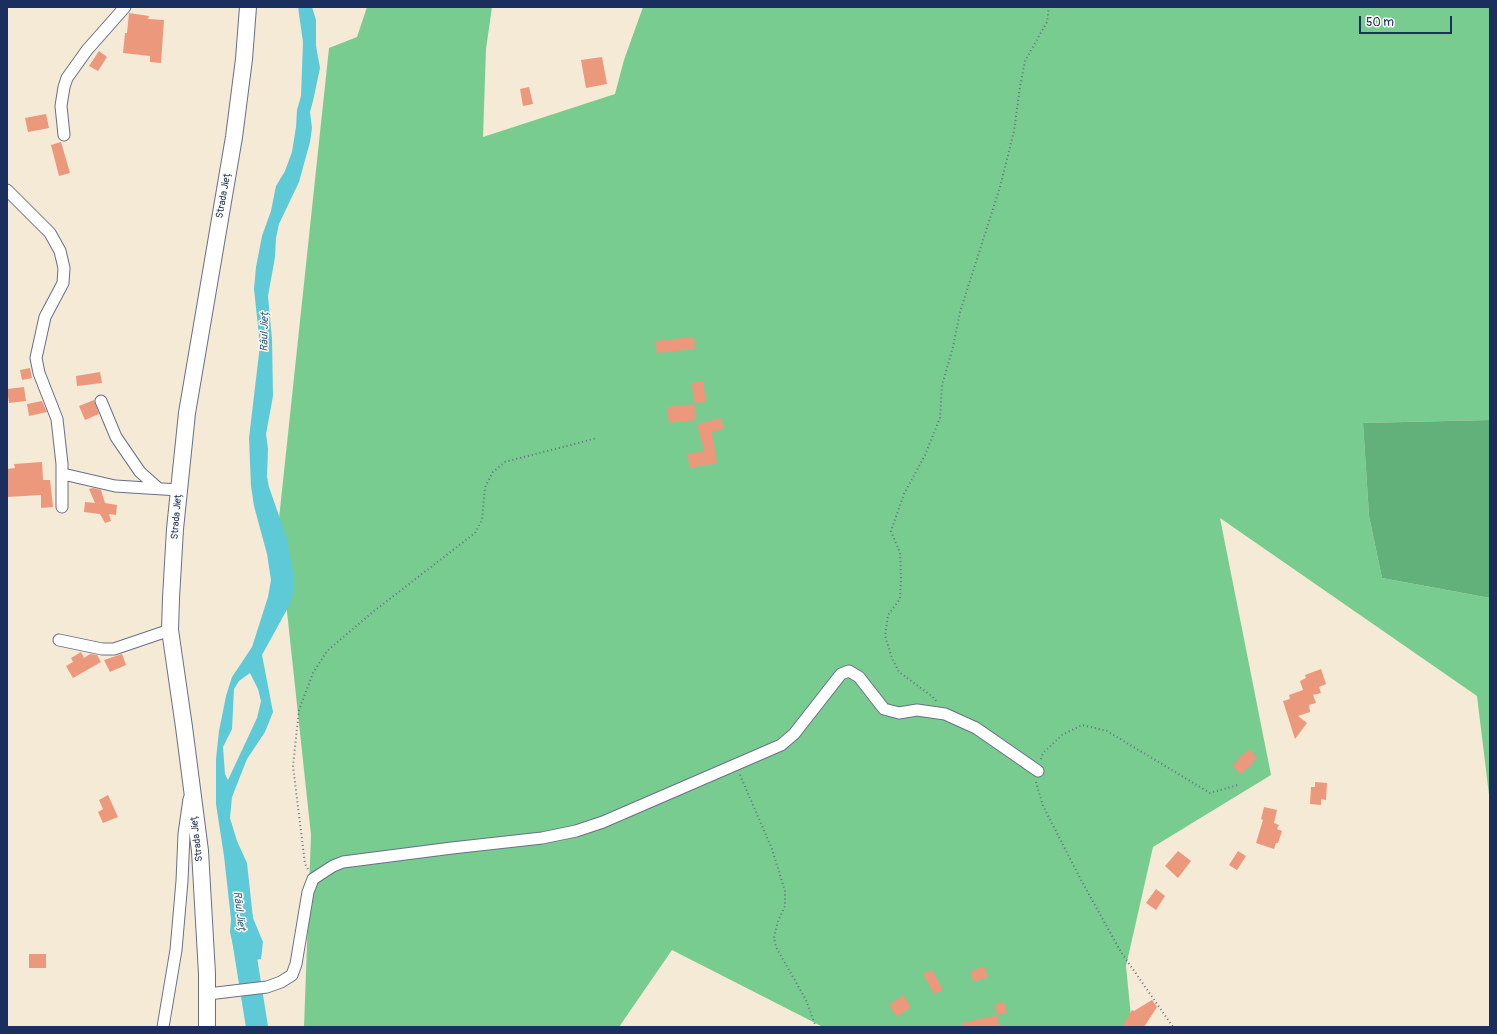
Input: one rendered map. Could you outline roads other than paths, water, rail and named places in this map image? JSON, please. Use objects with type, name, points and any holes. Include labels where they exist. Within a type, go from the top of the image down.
[{"type":"main road","name":"Strada Jieț","points":[[207,1027],[208,994],[200,851],[170,630],[175,529],[187,413],[234,137],[244,59],[248,7]]},
{"type":"street","points":[[64,135],[61,106],[67,78],[87,50],[125,7]]},
{"type":"street","points":[[7,190],[50,233],[60,251],[64,268],[63,284],[45,317],[36,358],[38,373],[57,419],[63,474],[62,507]]},
{"type":"street","points":[[101,401],[116,437],[140,472],[158,488]]},
{"type":"street","points":[[63,474],[116,486],[179,490]]},
{"type":"street","points":[[59,640],[102,649],[114,649],[170,630]]},
{"type":"street","points":[[208,994],[266,987],[281,982],[292,975],[296,964],[308,892],[313,879],[333,866],[343,862],[542,838],[576,831],[603,822],[781,745],[794,734],[841,674],[850,671],[859,677],[884,708],[899,712],[917,710],[945,714],[976,728],[1038,771]]},
{"type":"street","points":[[163,1027],[176,950],[182,881],[184,834],[191,787]]},
{"type":"water","points":[[298,7],[312,7],[316,20],[316,46],[320,68],[310,112],[312,128],[310,142],[299,182],[279,224],[268,296],[272,339],[273,396],[266,434],[268,449],[267,477],[287,539],[294,578],[293,592],[290,604],[262,655],[273,712],[265,732],[247,759],[232,797],[230,818],[237,841],[247,863],[253,918],[263,942],[261,959],[237,963],[230,932],[231,919],[224,856],[216,804],[216,759],[219,731],[226,696],[232,677],[252,647],[268,597],[271,580],[267,554],[254,506],[251,486],[249,438],[260,345],[254,289],[256,267],[262,236],[271,211],[276,186],[285,171],[292,152],[297,110],[301,96],[303,42]],"holes":[[[250,673],[258,689],[261,701],[257,718],[228,780],[225,774],[223,747],[232,729],[234,689],[239,681]]]},
{"type":"waterway","name":"Râul Jieț","points":[[242,933],[257,1027]]}]
